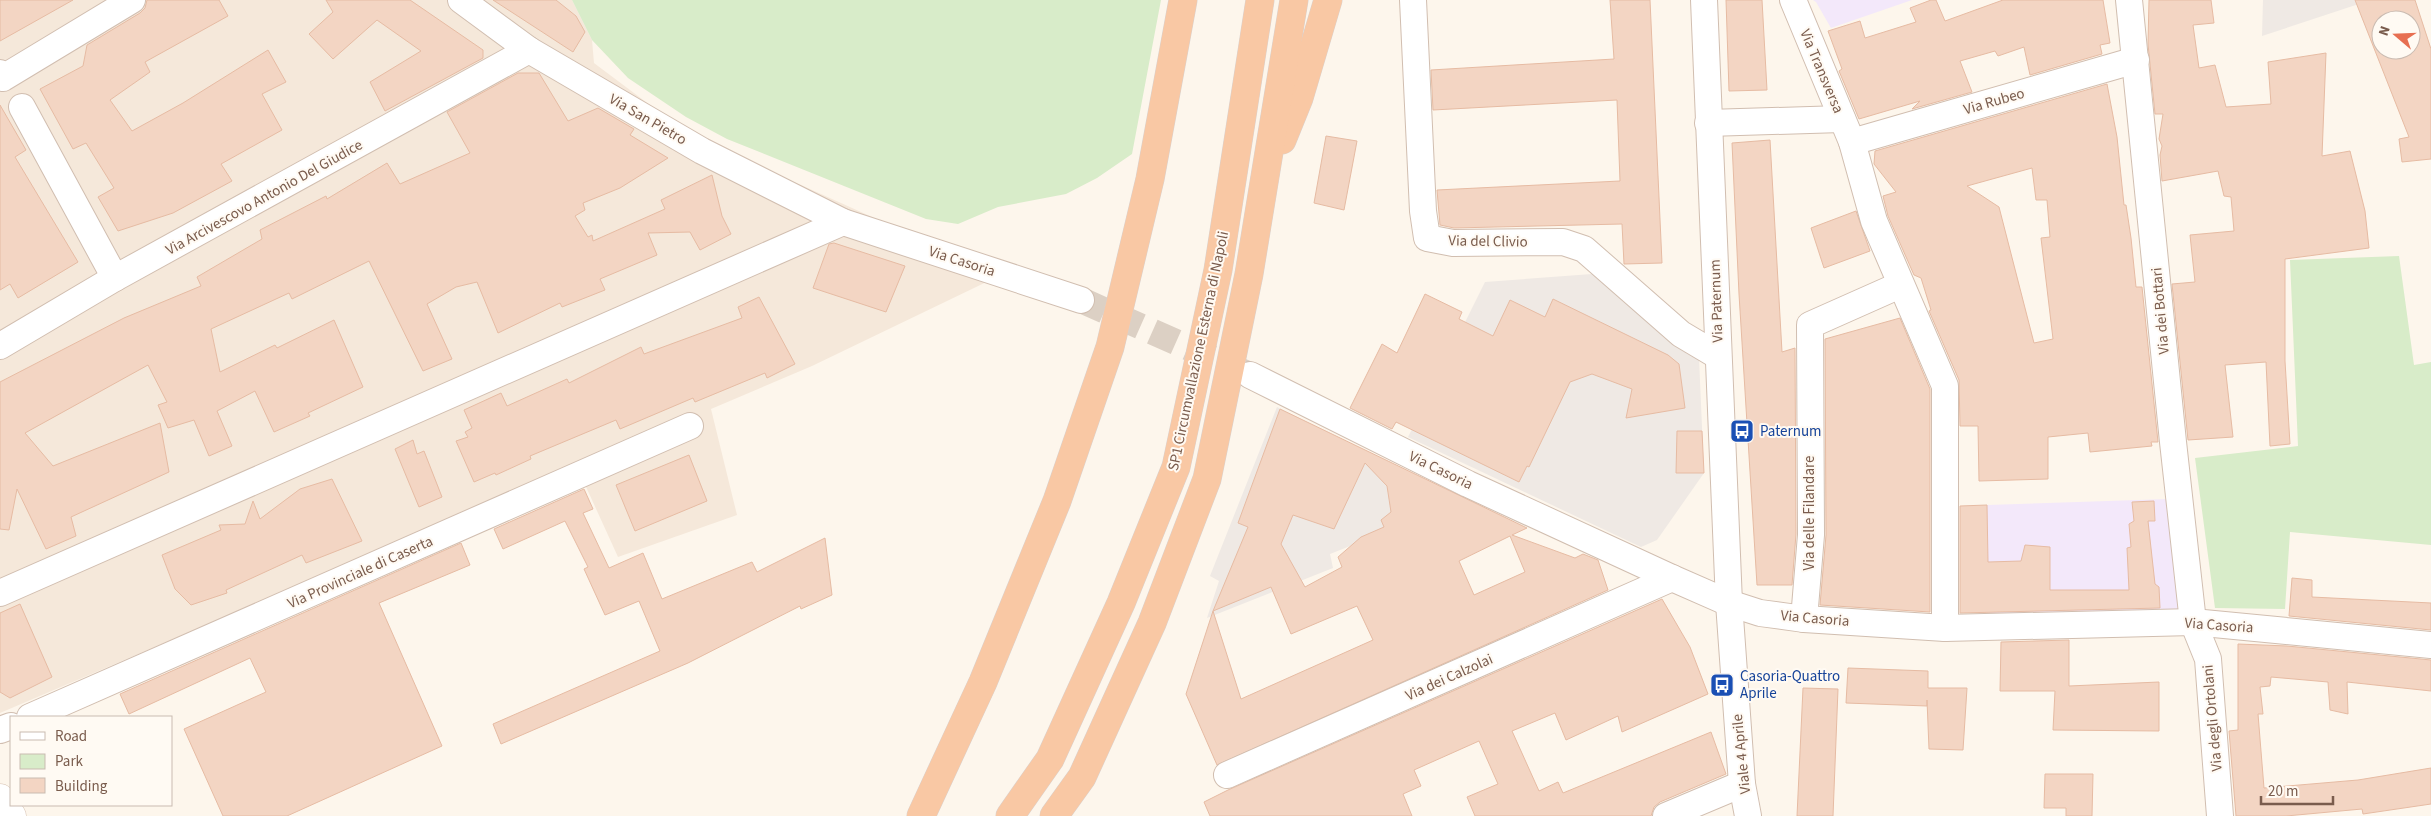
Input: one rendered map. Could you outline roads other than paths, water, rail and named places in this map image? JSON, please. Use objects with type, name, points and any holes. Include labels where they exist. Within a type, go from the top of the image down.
[{"type":"highway","points":[[921,816],[983,682],[1057,501],[1110,347],[1150,179],[1183,0]]},
{"type":"highway","name":"SP1 Circumvallazione Esterna di Napoli","points":[[1010,816],[1050,759],[1121,603],[1176,467],[1218,270],[1260,0]]},
{"type":"highway","points":[[1055,815],[1082,777],[1148,632],[1207,479],[1249,274],[1294,0]]},
{"type":"highway","points":[[1264,185],[1299,98],[1328,0]]},
{"type":"main road","points":[[0,798],[12,816]]},
{"type":"street","points":[[0,72],[3,78],[132,0]]},
{"type":"street","name":"Via San Pietro","points":[[461,0],[529,50],[702,151],[844,222]]},
{"type":"street","name":"Via del Clivio","points":[[1413,0],[1423,211],[1427,238],[1453,242],[1563,242],[1584,249],[1681,334],[1718,356]]},
{"type":"street","name":"Via Paternum","points":[[1704,0],[1729,603]]},
{"type":"street","name":"Via Transversa","points":[[1793,0],[1847,130]]},
{"type":"street","name":"Via dei Bottari","points":[[2129,0],[2173,442],[2194,622]]},
{"type":"street","name":"Via Arcivescovo Antonio Del Giudice","points":[[0,346],[116,278],[529,50]]},
{"type":"street","name":"Via Rubeo","points":[[1708,123],[1847,130],[2136,60]]},
{"type":"street","points":[[22,107],[116,278]]},
{"type":"street","points":[[1847,130],[1874,222],[1900,286],[1945,386],[1945,628]]},
{"type":"street","points":[[0,593],[844,222]]},
{"type":"street","name":"Via Casoria","points":[[844,222],[1081,300]]},
{"type":"street","name":"Via delle Filandare","points":[[1804,619],[1811,535],[1810,326],[1900,286]]},
{"type":"street","name":"Via Casoria","points":[[1250,375],[1468,484],[1729,603],[1760,612],[1804,619],[1945,628],[2194,622],[2431,645]]},
{"type":"street","name":"Via Provinciale di Caserta","points":[[32,716],[690,426]]},
{"type":"street","name":"Via dei Calzolai","points":[[1227,775],[1672,578]]},
{"type":"street","name":"Viale 4 Aprile","points":[[1729,603],[1742,784],[1748,816]]},
{"type":"street","name":"Via degli Ortolani","points":[[2194,622],[2208,659],[2220,816]]},
{"type":"street","points":[[1666,816],[1742,784]]},
{"type":"tunnel","points":[[1081,300],[1250,375]]},
{"type":"place","name":"Paternum","points":[[1742,431]]},
{"type":"place","name":"Casoria-Quattro Aprile","points":[[1722,685]]}]
